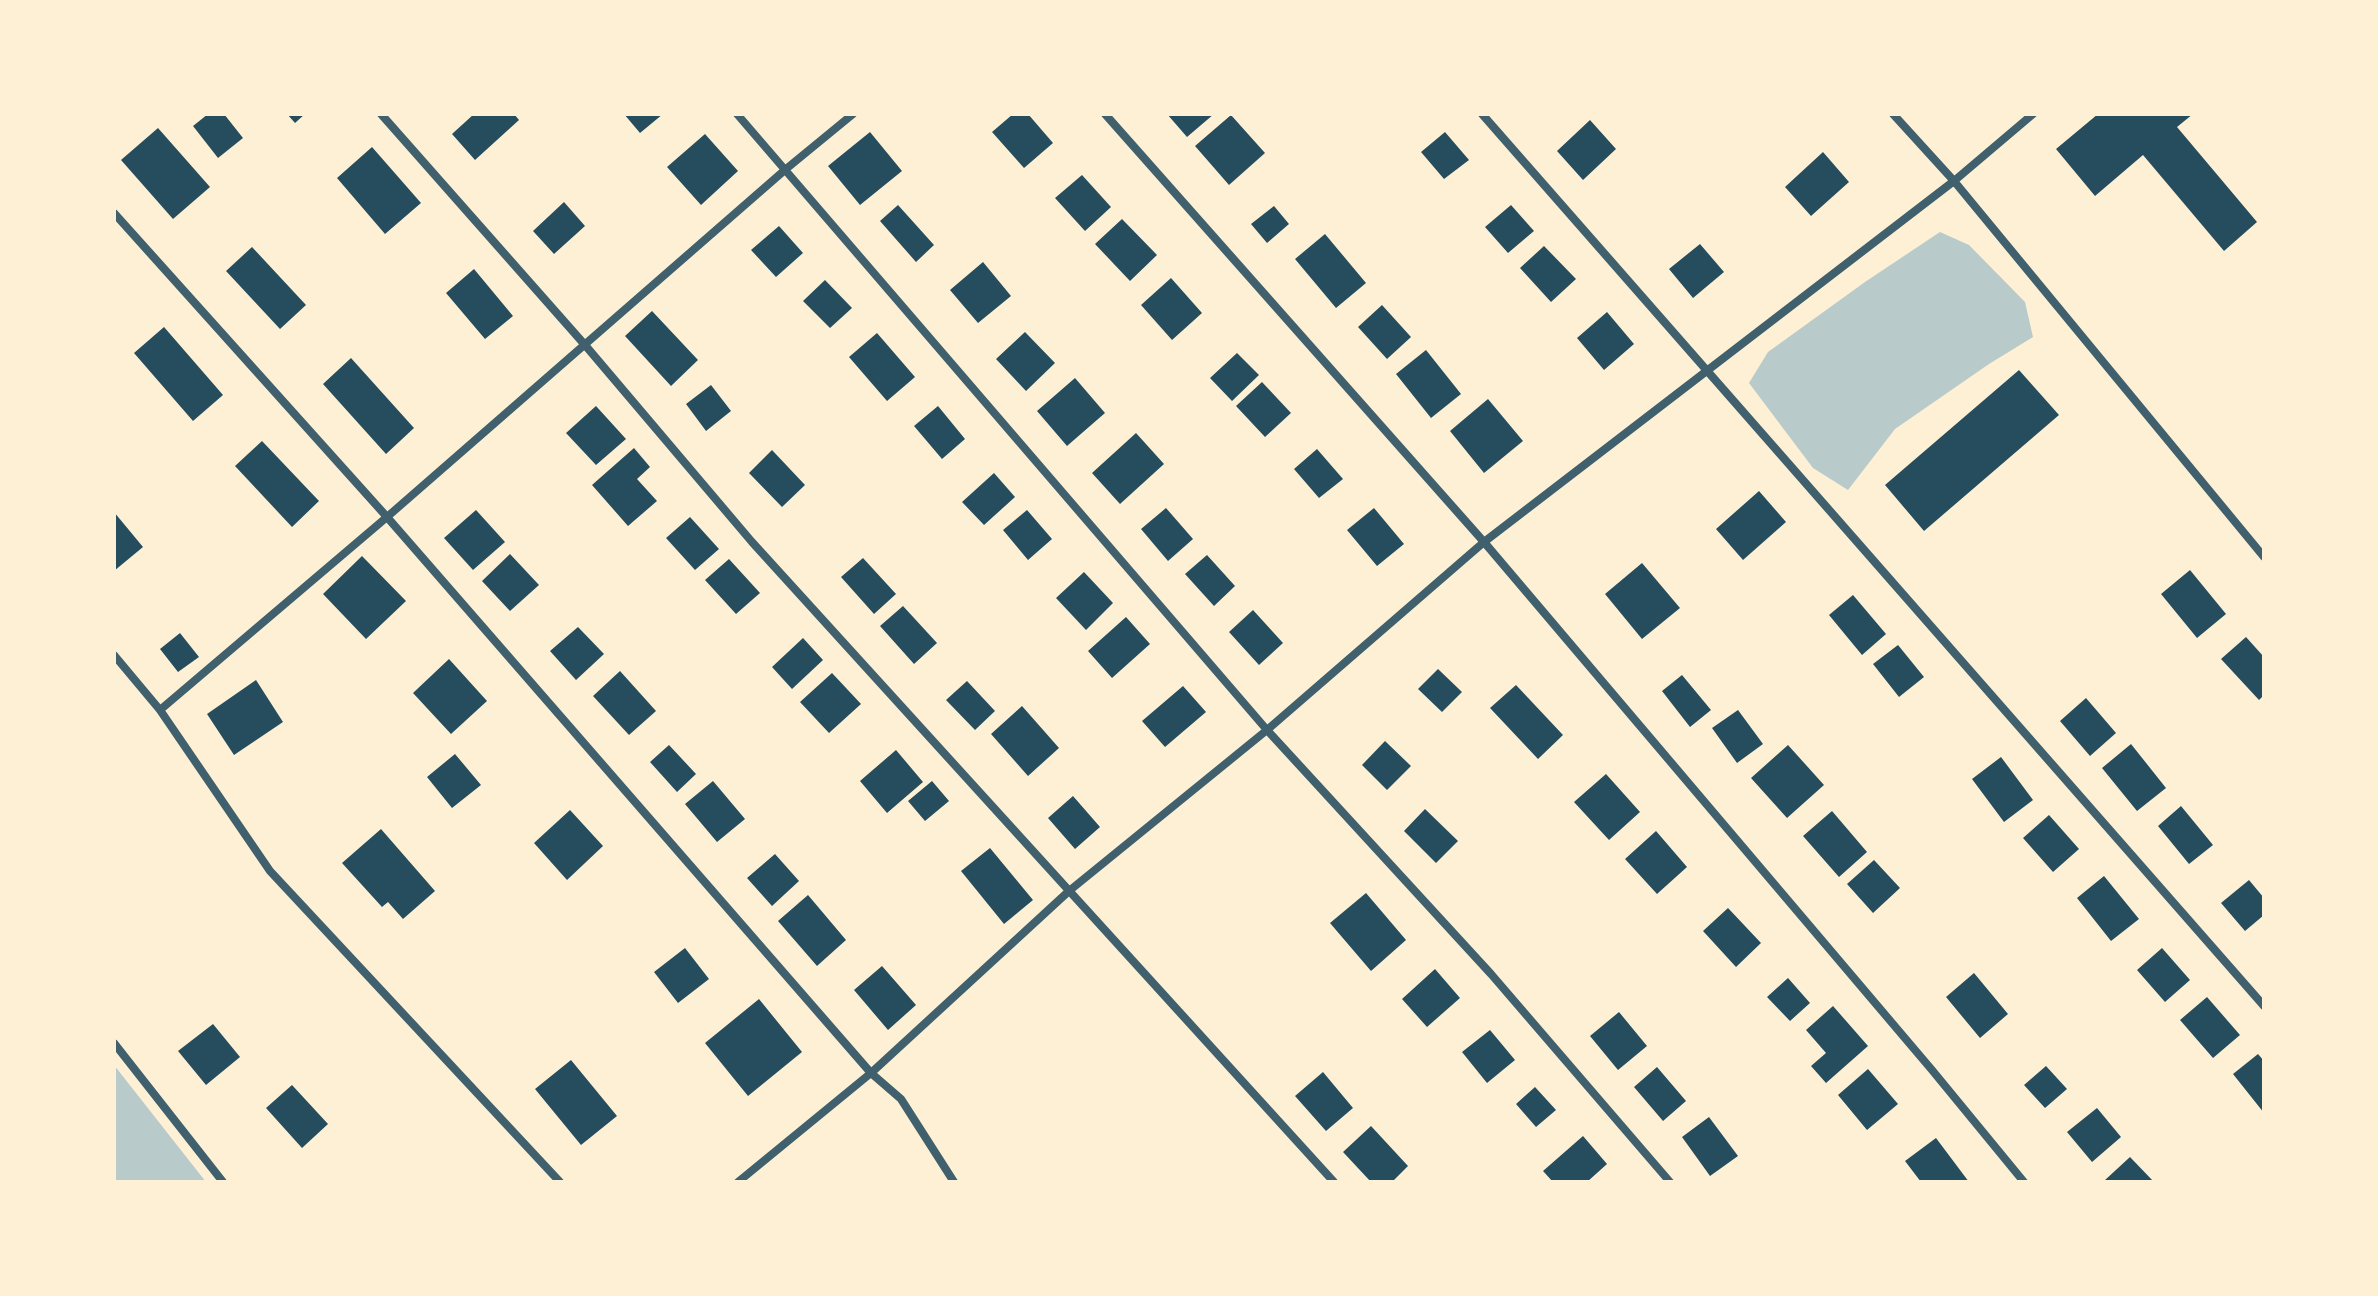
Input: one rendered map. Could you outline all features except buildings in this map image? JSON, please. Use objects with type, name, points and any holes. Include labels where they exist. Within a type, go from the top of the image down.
[{"type":"street","points":[[381,114],[585,345],[752,542],[1334,1182]]},
{"type":"street","points":[[737,114],[1267,730],[1491,974],[1670,1182]]},
{"type":"street","points":[[160,710],[853,114]]},
{"type":"street","points":[[1105,114],[1484,542],[2024,1182]]},
{"type":"street","points":[[1482,114],[2264,1006]]},
{"type":"street","points":[[1893,114],[1954,181],[2264,557]]},
{"type":"street","points":[[738,1182],[871,1073],[1069,891],[1267,730],[1484,542],[1954,181],[2033,114]]},
{"type":"street","points":[[114,213],[387,517],[871,1073],[901,1099],[954,1182]]},
{"type":"street","points":[[114,655],[160,710],[270,871],[560,1182]]},
{"type":"street","points":[[114,1043],[223,1182]]},
{"type":"shaded area","points":[[1940,232],[1969,245],[2025,302],[2033,337],[1895,429],[1848,490],[1813,468],[1749,383],[1768,352]]},
{"type":"shaded area","points":[[114,1065],[206,1182],[114,1182]]}]
